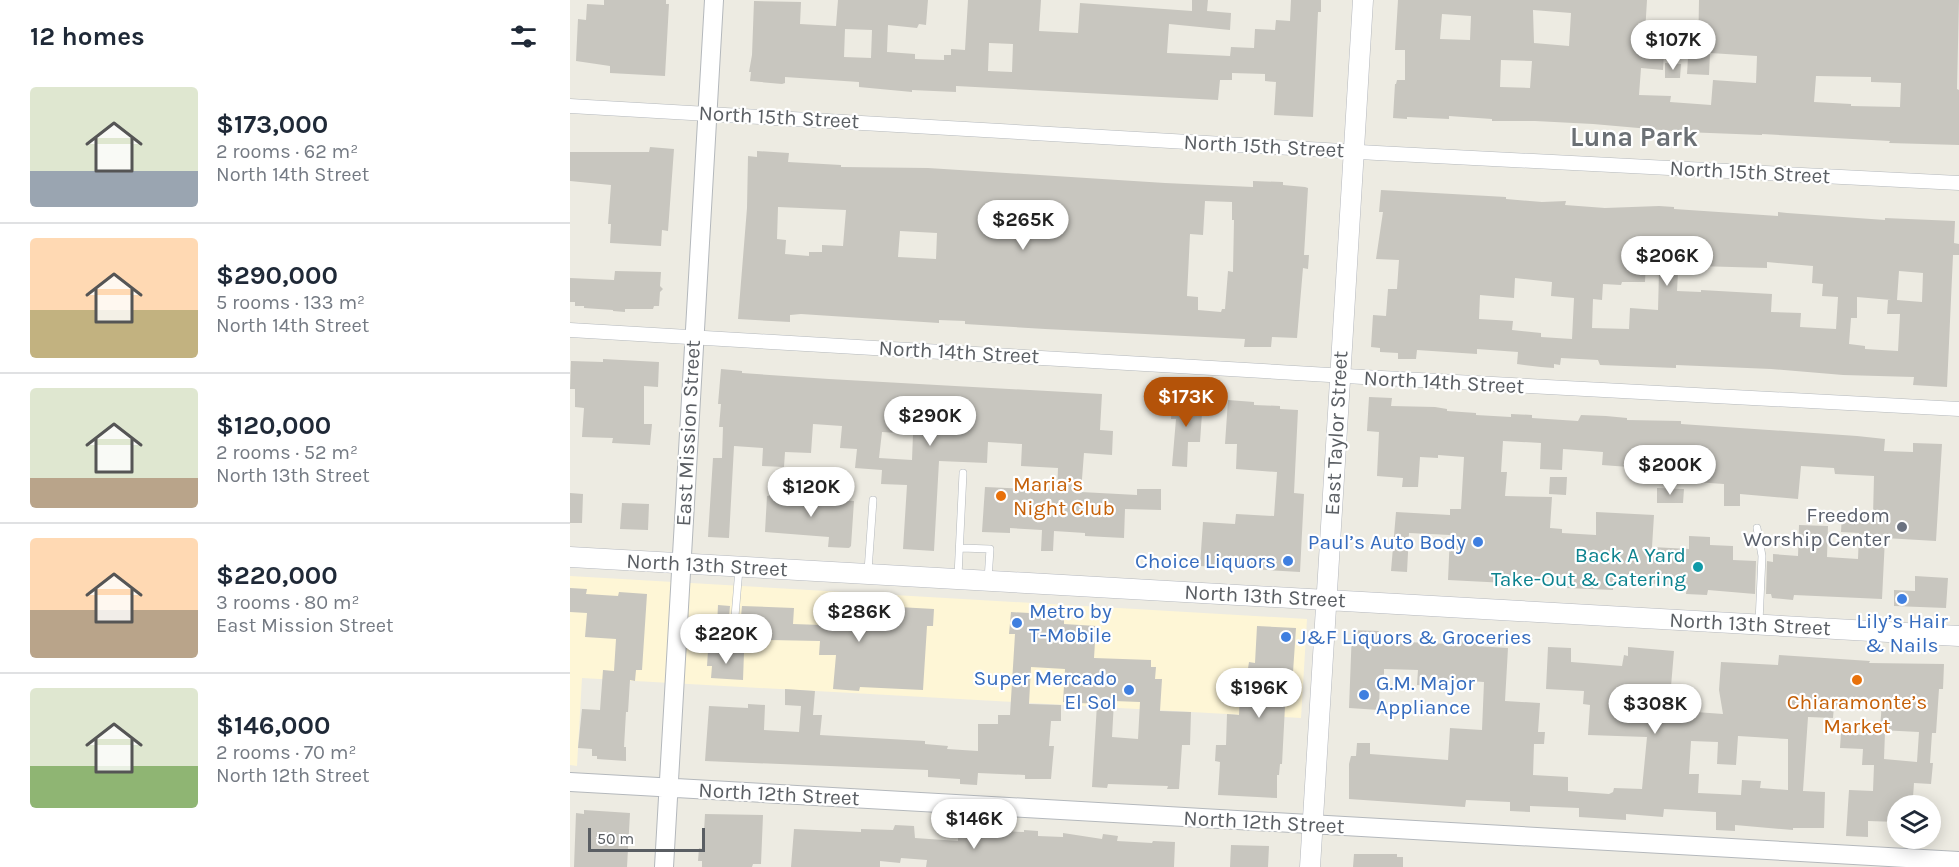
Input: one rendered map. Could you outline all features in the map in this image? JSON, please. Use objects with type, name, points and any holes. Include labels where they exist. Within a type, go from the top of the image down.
[{"type":"main road","name":"East Taylor Street","points":[[1310,867],[1363,0]]},
{"type":"main road","name":"North 13th Street","points":[[570,557],[1959,636]]},
{"type":"street","name":"East Mission Street","points":[[664,867],[714,0]]},
{"type":"street","name":"North 15th Street","points":[[570,106],[1959,183]]},
{"type":"street","name":"North 14th Street","points":[[570,330],[1959,409]]},
{"type":"street","name":"North 12th Street","points":[[570,782],[1959,861]]},
{"type":"lane","points":[[958,579],[963,473]]},
{"type":"lane","points":[[868,573],[873,500]]},
{"type":"lane","points":[[1757,528],[1762,556],[1758,624]]},
{"type":"lane","points":[[961,548],[990,549],[988,580]]},
{"type":"lane","points":[[733,640],[740,567]]},
{"type":"shaded area","points":[[570,576],[1307,619],[1301,718],[582,678],[577,766],[570,765]]},
{"type":"building","points":[[604,0],[666,0],[666,4],[669,4],[665,76],[610,73],[610,66],[576,61],[578,19],[586,20],[587,4],[604,5]]},
{"type":"building","points":[[838,0],[928,0],[926,25],[919,24],[917,28],[888,25],[887,52],[915,54],[915,59],[944,60],[944,55],[951,55],[951,49],[965,50],[968,0],[1041,0],[1039,31],[1078,33],[1080,3],[1192,11],[1192,0],[1208,0],[1207,11],[1231,13],[1230,30],[1169,24],[1167,53],[1230,56],[1231,47],[1254,48],[1255,29],[1275,30],[1276,20],[1290,21],[1291,0],[1321,0],[1321,12],[1318,12],[1313,117],[1274,115],[1276,82],[1265,81],[1265,74],[1232,73],[1232,80],[1220,80],[1218,100],[956,86],[956,92],[912,90],[912,92],[859,87],[859,82],[785,77],[785,83],[782,84],[750,81],[754,1],[801,2],[800,24],[836,26]],"holes":[[[845,29],[872,30],[871,58],[844,57]],[[989,43],[1013,44],[1012,72],[988,71]]]},
{"type":"building","points":[[1398,0],[1647,0],[1645,33],[1665,36],[1663,70],[1641,68],[1639,95],[1671,96],[1670,102],[1711,105],[1713,80],[1756,83],[1757,56],[1710,53],[1709,75],[1687,74],[1688,58],[1696,59],[1698,55],[1699,0],[1959,0],[1957,89],[1959,90],[1959,145],[1684,132],[1593,124],[1492,121],[1492,119],[1449,116],[1449,119],[1393,118],[1395,84],[1397,80],[1405,80],[1405,50],[1395,50]],"holes":[[[1533,10],[1571,13],[1569,46],[1534,43]],[[1442,14],[1471,16],[1470,40],[1440,39]],[[1501,60],[1532,61],[1530,88],[1500,87]],[[1816,76],[1871,77],[1871,82],[1901,83],[1900,107],[1851,106],[1851,104],[1814,102]]]},
{"type":"building","points":[[1665,63],[1681,64],[1680,78],[1665,78]]},
{"type":"building","points":[[650,147],[674,149],[668,231],[662,230],[661,246],[610,243],[611,224],[608,224],[611,185],[570,181],[570,152],[649,152]]},
{"type":"building","points":[[757,151],[789,153],[788,162],[841,165],[841,167],[928,168],[1253,187],[1253,181],[1283,182],[1283,185],[1308,188],[1304,255],[1309,255],[1308,269],[1303,268],[1297,338],[1272,337],[1271,347],[1244,347],[1245,339],[965,324],[965,321],[939,320],[939,323],[801,314],[790,315],[790,322],[738,319],[747,208],[748,156],[757,157]],"holes":[[[1205,201],[1232,202],[1233,272],[1228,271],[1225,309],[1221,312],[1198,310],[1198,297],[1187,296],[1190,234],[1203,235]],[[778,207],[846,210],[843,246],[822,245],[822,252],[809,252],[809,256],[785,254],[786,240],[777,239]],[[900,231],[937,233],[936,259],[898,257]]]},
{"type":"building","points":[[1381,190],[1506,197],[1506,199],[1542,202],[1566,201],[1565,205],[1605,208],[1659,206],[1778,216],[1778,212],[1885,220],[1885,218],[1955,221],[1954,243],[1959,244],[1959,255],[1953,255],[1947,387],[1913,385],[1914,377],[1676,365],[1676,368],[1600,365],[1598,360],[1561,358],[1560,365],[1554,364],[1554,368],[1541,367],[1517,364],[1518,352],[1477,349],[1477,354],[1417,350],[1416,359],[1398,359],[1398,353],[1380,352],[1380,348],[1371,347],[1373,315],[1386,316],[1388,289],[1397,289],[1399,260],[1376,259],[1383,212],[1379,212]],"holes":[[[1647,240],[1696,242],[1697,266],[1767,268],[1767,262],[1813,266],[1812,283],[1823,284],[1822,296],[1838,297],[1836,329],[1800,327],[1801,313],[1771,312],[1772,294],[1677,291],[1678,272],[1659,272],[1658,310],[1630,308],[1629,329],[1592,328],[1593,299],[1602,300],[1603,284],[1621,285],[1622,282],[1645,282]],[[1899,271],[1923,273],[1922,302],[1897,300]],[[1515,278],[1552,282],[1551,296],[1574,298],[1572,339],[1541,337],[1541,333],[1512,330],[1513,321],[1479,319],[1480,295],[1514,298]],[[1857,297],[1891,300],[1888,300],[1887,314],[1900,314],[1898,351],[1865,349],[1865,346],[1849,344],[1851,318],[1857,318]]]},
{"type":"building","points":[[615,271],[661,272],[660,286],[663,289],[660,292],[659,306],[654,306],[653,309],[625,309],[625,312],[584,308],[584,306],[575,306],[575,302],[570,302],[570,278],[614,280]]},
{"type":"building","points":[[603,359],[659,362],[658,387],[644,386],[644,424],[652,424],[650,445],[612,443],[613,438],[582,437],[584,408],[575,407],[575,389],[570,389],[571,361],[603,362]]},
{"type":"building","points":[[721,369],[742,371],[742,373],[829,379],[1102,394],[1100,430],[1113,431],[1112,455],[1084,453],[1081,492],[1137,495],[1137,489],[1161,489],[1161,510],[1125,509],[1124,538],[1085,536],[1085,533],[1054,531],[1053,551],[1041,551],[1042,530],[1010,528],[1010,533],[982,532],[985,487],[1057,490],[1058,468],[1021,466],[1022,444],[988,442],[987,463],[939,461],[934,551],[903,549],[907,485],[881,484],[882,470],[855,468],[857,449],[840,448],[842,426],[813,424],[811,453],[785,452],[784,467],[762,466],[763,448],[734,446],[729,538],[708,537],[713,458],[722,458],[723,427],[719,427],[721,404],[718,404]],"holes":[[[882,432],[913,434],[912,460],[879,458]]]},
{"type":"building","points":[[1369,397],[1392,398],[1391,406],[1435,407],[1447,409],[1447,411],[1476,413],[1476,415],[1511,417],[1511,414],[1532,415],[1532,418],[1578,421],[1581,415],[1606,416],[1627,418],[1627,420],[1681,421],[1681,424],[1857,436],[1885,439],[1884,451],[1913,452],[1913,443],[1942,444],[1936,541],[1885,538],[1882,599],[1794,595],[1793,600],[1772,598],[1771,594],[1766,594],[1767,561],[1773,562],[1773,554],[1798,556],[1799,525],[1828,526],[1827,557],[1858,559],[1859,533],[1841,532],[1842,514],[1873,516],[1874,476],[1835,474],[1834,468],[1801,466],[1798,499],[1740,494],[1740,506],[1724,506],[1724,484],[1695,482],[1697,459],[1658,457],[1656,482],[1641,481],[1642,468],[1602,465],[1603,452],[1563,449],[1562,470],[1540,469],[1541,443],[1503,441],[1501,472],[1507,472],[1505,496],[1552,497],[1550,528],[1562,529],[1562,533],[1596,535],[1596,512],[1654,515],[1652,547],[1689,549],[1689,536],[1710,537],[1710,545],[1733,546],[1733,560],[1756,561],[1755,594],[1708,590],[1707,595],[1686,594],[1687,586],[1643,583],[1643,587],[1613,585],[1613,590],[1566,588],[1566,579],[1527,576],[1527,584],[1448,580],[1450,535],[1409,533],[1407,572],[1391,571],[1396,512],[1450,515],[1450,509],[1461,509],[1464,457],[1438,455],[1438,458],[1420,457],[1418,487],[1402,487],[1403,478],[1377,476],[1379,432],[1367,431]]},
{"type":"building","points":[[1177,398],[1203,399],[1200,442],[1188,442],[1187,467],[1172,466],[1176,419],[1171,419],[1172,404],[1177,404]]},
{"type":"building","points":[[1228,400],[1298,410],[1294,493],[1304,494],[1300,572],[1200,566],[1203,522],[1235,524],[1236,514],[1274,516],[1277,472],[1236,469],[1237,444],[1225,444]]},
{"type":"building","points":[[1550,477],[1567,477],[1566,495],[1549,494]]},
{"type":"building","points":[[1657,488],[1684,489],[1683,503],[1657,503]]},
{"type":"building","points":[[570,493],[583,494],[582,523],[570,523]]},
{"type":"building","points":[[767,496],[854,501],[851,546],[849,548],[828,547],[829,537],[765,532]]},
{"type":"building","points":[[622,503],[649,504],[648,530],[620,529]]},
{"type":"building","points":[[1915,576],[1948,578],[1946,608],[1894,606],[1894,590],[1915,591]]},
{"type":"building","points":[[570,588],[587,589],[586,594],[618,596],[619,592],[647,594],[642,670],[636,670],[635,681],[630,680],[624,747],[626,747],[626,761],[597,759],[597,756],[592,756],[592,749],[578,748],[582,709],[600,710],[603,670],[614,671],[616,639],[585,637],[587,613],[570,612]]},
{"type":"building","points":[[822,604],[836,604],[837,616],[880,619],[881,606],[934,609],[933,626],[927,626],[923,690],[860,687],[859,691],[833,689],[836,655],[819,655],[820,641],[770,640],[770,628],[740,627],[742,606],[794,608],[793,624],[821,625]]},
{"type":"building","points":[[718,605],[730,606],[728,627],[717,626]]},
{"type":"building","points":[[1011,612],[1064,615],[1064,624],[1096,626],[1094,658],[1151,660],[1151,667],[1156,667],[1155,679],[1162,679],[1160,711],[1191,712],[1190,745],[1182,745],[1179,789],[1167,789],[1168,786],[1108,784],[1107,788],[1092,787],[1097,704],[1063,702],[1065,669],[1031,667],[1029,704],[1061,705],[1061,721],[1051,721],[1049,746],[1054,746],[1051,779],[1025,779],[1025,775],[978,773],[977,785],[960,784],[960,779],[928,777],[928,770],[705,761],[709,706],[748,708],[748,704],[765,705],[764,730],[799,732],[801,706],[785,705],[785,689],[815,691],[813,715],[822,715],[820,735],[925,741],[925,744],[948,746],[947,749],[978,751],[978,724],[998,724],[998,715],[1010,715],[1015,634],[1009,634]],"holes":[[[1114,701],[1140,702],[1138,739],[1112,737]]]},
{"type":"building","points":[[1257,626],[1296,628],[1292,687],[1286,687],[1282,764],[1280,764],[1279,775],[1277,775],[1277,798],[1218,795],[1220,762],[1215,761],[1216,745],[1226,745],[1227,714],[1239,715],[1241,675],[1247,675],[1249,662],[1255,663]]},
{"type":"building","points":[[1352,630],[1379,631],[1385,634],[1385,641],[1451,644],[1452,639],[1477,640],[1477,646],[1508,648],[1505,701],[1540,703],[1538,732],[1545,732],[1544,744],[1534,744],[1533,775],[1568,777],[1568,791],[1609,794],[1614,788],[1642,789],[1647,737],[1588,735],[1590,705],[1583,704],[1584,691],[1546,689],[1548,647],[1571,648],[1571,662],[1622,666],[1624,655],[1628,656],[1628,647],[1674,651],[1669,710],[1723,714],[1719,690],[1721,662],[1778,665],[1779,655],[1870,661],[1869,663],[1944,664],[1943,689],[1939,689],[1936,733],[1932,733],[1931,784],[1914,783],[1913,795],[1887,795],[1887,822],[1868,821],[1868,837],[1846,836],[1849,790],[1873,791],[1874,765],[1862,765],[1863,749],[1840,748],[1841,733],[1863,735],[1863,731],[1885,732],[1884,759],[1917,762],[1919,732],[1880,730],[1882,701],[1855,700],[1855,708],[1834,706],[1833,718],[1808,717],[1803,791],[1825,792],[1824,828],[1793,828],[1793,830],[1735,825],[1735,831],[1716,830],[1716,812],[1664,809],[1663,817],[1626,814],[1626,820],[1579,817],[1579,808],[1530,806],[1530,812],[1510,811],[1510,802],[1466,800],[1465,807],[1349,799],[1349,764],[1351,756],[1356,756],[1357,743],[1370,743],[1370,754],[1448,760],[1450,728],[1482,730],[1484,682],[1441,679],[1440,687],[1417,685],[1418,670],[1384,669],[1384,677],[1380,676],[1379,710],[1349,708]],"holes":[[[1738,736],[1788,739],[1788,790],[1760,788],[1761,781],[1742,780],[1741,795],[1698,793],[1699,774],[1689,774],[1691,741],[1718,742],[1717,764],[1736,765]]]},
{"type":"building","points":[[708,651],[744,652],[743,680],[711,678],[712,666],[707,666]]},
{"type":"building","points":[[584,810],[630,813],[627,867],[574,867],[576,813],[584,814]]},
{"type":"building","points":[[705,814],[763,815],[761,864],[753,864],[752,867],[702,867],[702,861],[698,861],[699,848],[703,849]]},
{"type":"building","points":[[895,825],[914,826],[915,838],[958,841],[958,836],[996,838],[996,833],[999,831],[1024,832],[1024,830],[1038,831],[1038,836],[1063,837],[1063,833],[1102,839],[1103,834],[1118,836],[1117,841],[1175,842],[1174,867],[926,867],[927,860],[901,858],[900,863],[880,861],[880,867],[791,867],[794,829],[861,832],[861,829],[893,830]]},
{"type":"building","points":[[1231,845],[1269,846],[1268,867],[1230,867]]},
{"type":"building","points":[[1354,854],[1397,854],[1397,857],[1403,857],[1403,867],[1353,867]]},
{"type":"place","name":"Maria’s Night Club","points":[[1001,496]]},
{"type":"place","name":"Freedom Worship Center","points":[[1902,527]]},
{"type":"place","name":"Paul’s Auto Body","points":[[1478,542]]},
{"type":"place","name":"Choice Liquors","points":[[1288,561]]},
{"type":"place","name":"Back A Yard Take-Out & Catering","points":[[1698,567]]},
{"type":"place","name":"Lily’s Hair & Nails","points":[[1902,599]]},
{"type":"place","name":"Metro by T-Mobile","points":[[1017,623]]},
{"type":"place","name":"J&F Liquors & Groceries","points":[[1286,637]]},
{"type":"place","name":"Chiaramonte’s Market","points":[[1857,680]]},
{"type":"place","name":"Super Mercado El Sol","points":[[1129,690]]},
{"type":"place","name":"G.M. Major Appliance","points":[[1364,695]]},
{"type":"district","name":"Luna Park","points":[[1634,137]]}]
